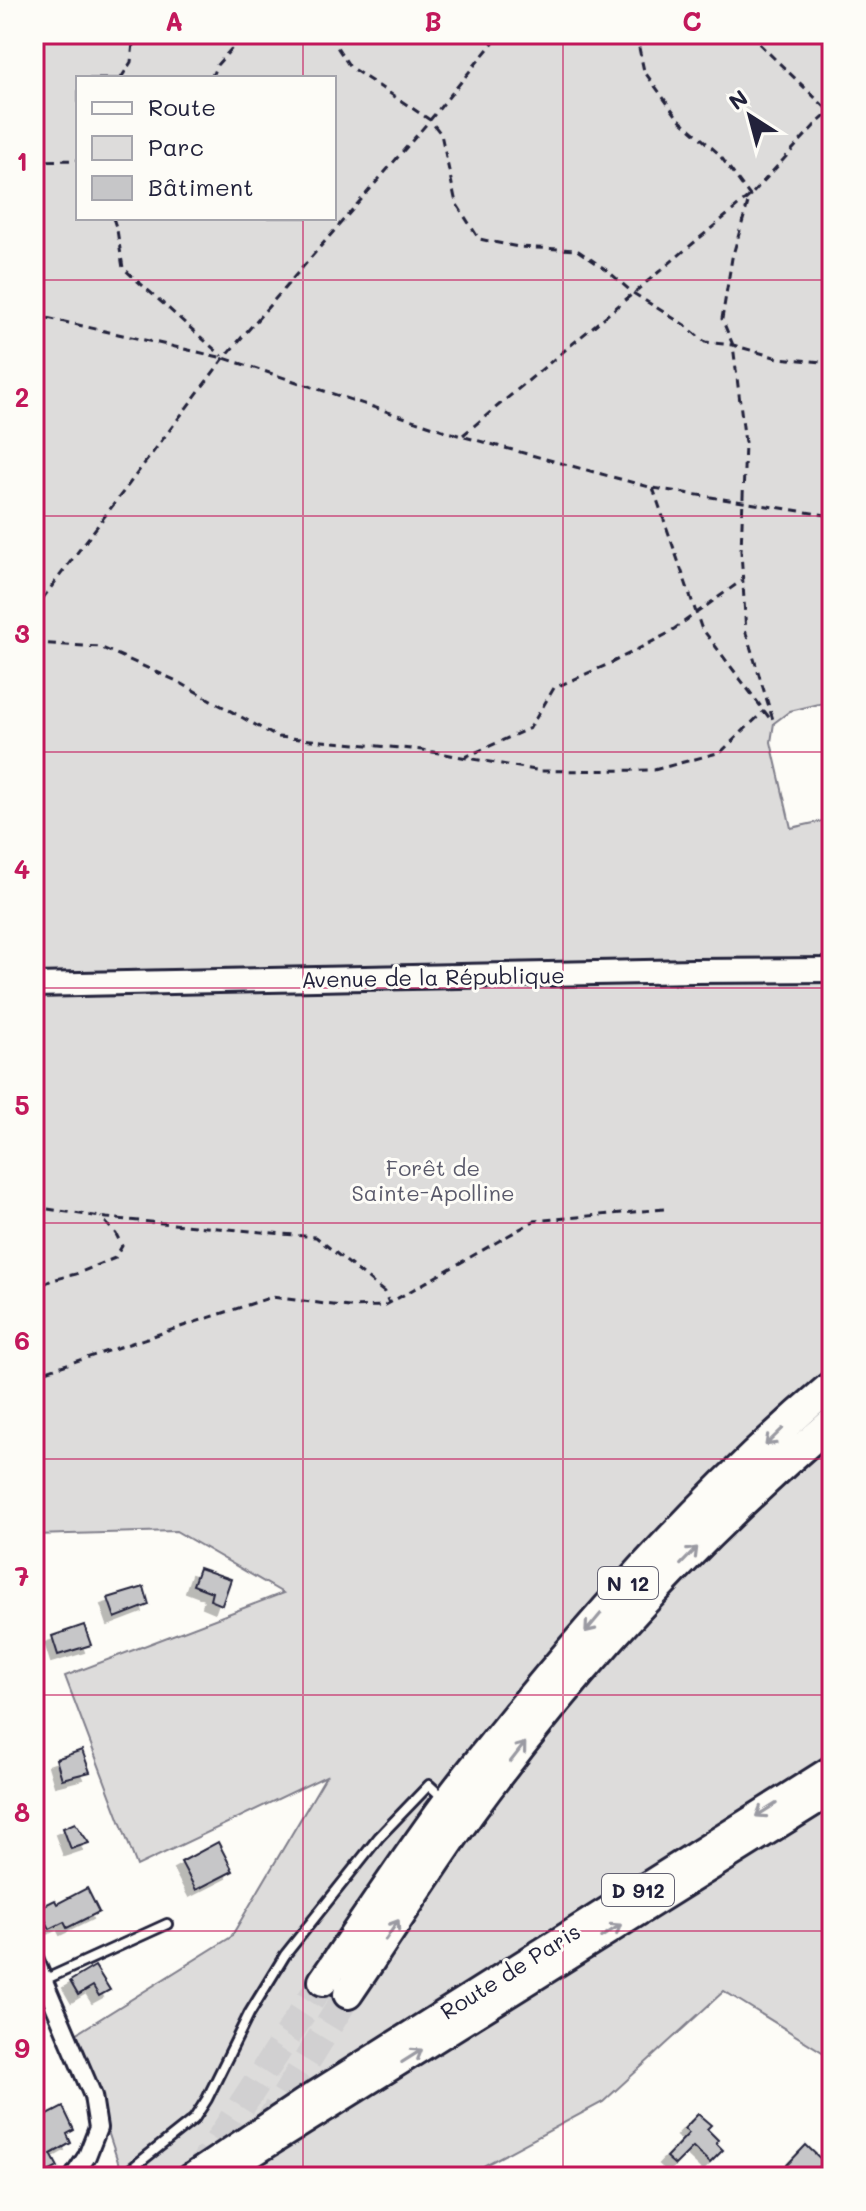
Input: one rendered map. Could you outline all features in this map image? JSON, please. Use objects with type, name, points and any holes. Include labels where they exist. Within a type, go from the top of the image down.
[{"type":"highway","name":"N 12","points":[[832,1385],[697,1510],[541,1684],[447,1802],[336,1988],[559,1699],[630,1616],[706,1538],[832,1422]]},
{"type":"main road","name":"Avenue de la République","points":[[34,985],[832,970]]},
{"type":"main road","name":"Route de Paris","points":[[190,2177],[310,2097],[832,1768]]},
{"type":"main road","name":"Route de Paris","points":[[217,2177],[832,1792]]},
{"type":"street","points":[[34,1958],[93,2096],[98,2128],[87,2156],[73,2177]]},
{"type":"lane","points":[[121,2177],[194,2119],[249,2014],[285,1955],[379,1837],[429,1785],[447,1802]]},
{"type":"lane","points":[[43,1980],[167,1924]]},
{"type":"path","points":[[122,76],[131,62],[134,34]]},
{"type":"path","points":[[212,76],[233,47],[231,34]]},
{"type":"path","points":[[334,34],[337,47],[350,67],[430,120],[441,134],[456,203],[479,239],[518,247],[577,250],[705,342],[733,345],[778,358],[832,363]]},
{"type":"path","points":[[34,610],[224,358],[430,120],[500,34]]},
{"type":"path","points":[[636,34],[644,71],[678,118],[718,153],[750,196]]},
{"type":"path","points":[[461,436],[750,196],[831,111],[749,34]]},
{"type":"path","points":[[34,161],[76,160]]},
{"type":"path","points":[[653,488],[701,627],[774,723],[746,633],[741,501],[745,443],[733,345],[722,319],[732,258],[750,196]]},
{"type":"path","points":[[114,220],[123,268],[224,358]]},
{"type":"path","points":[[34,315],[224,358],[461,436],[653,488],[832,516]]},
{"type":"path","points":[[463,758],[530,728],[554,688],[667,634],[742,580]]},
{"type":"path","points":[[34,643],[100,647],[177,681],[277,737],[422,750],[541,771],[654,770],[721,752],[764,711]]},
{"type":"path","points":[[34,1207],[101,1217],[316,1237],[384,1292],[389,1303]]},
{"type":"path","points":[[34,1375],[272,1297],[349,1307],[384,1306],[534,1221],[665,1209]]},
{"type":"path","points":[[34,1294],[38,1287],[52,1280],[115,1258],[122,1246],[101,1217]]},
{"type":"green space","name":"Forêt de Sainte-Apolline","points":[[34,34],[832,34],[832,701],[790,711],[774,723],[771,742],[791,828],[832,819],[832,2058],[724,1991],[603,2102],[463,2177],[123,2177],[76,2034],[231,1937],[326,1776],[137,1866],[65,1676],[283,1593],[176,1531],[34,1535]]},
{"type":"building","points":[[199,1568],[231,1579],[222,1605],[210,1600],[212,1592],[193,1585]]},
{"type":"building","points":[[144,1587],[149,1605],[115,1618],[108,1598]]},
{"type":"building","points":[[84,1625],[91,1645],[58,1655],[52,1636]]},
{"type":"building","points":[[82,1750],[90,1772],[62,1779],[56,1759]]},
{"type":"building","points":[[75,1823],[89,1843],[71,1849],[63,1828]]},
{"type":"building","points":[[218,1842],[233,1871],[196,1890],[181,1862]]},
{"type":"building","points":[[87,1888],[99,1912],[67,1928],[64,1922],[50,1929],[39,1908],[55,1900],[57,1904]]},
{"type":"building","points":[[95,1966],[110,1990],[99,1996],[93,1986],[78,1995],[70,1981]]},
{"type":"building","points":[[63,2107],[74,2130],[67,2134],[71,2143],[51,2154],[58,2167],[34,2177],[34,2148],[44,2143],[40,2136],[45,2133],[40,2119]]},
{"type":"building","points":[[698,2114],[711,2125],[707,2129],[723,2150],[710,2163],[693,2147],[675,2165],[666,2157],[689,2133],[684,2129]]},
{"type":"building","points":[[806,2145],[824,2162],[813,2173],[810,2170],[803,2177],[795,2177],[785,2167]]},
{"type":"tunnel","points":[[195,2177],[323,1981]]},
{"type":"tunnel","points":[[263,2132],[348,1994]]}]
